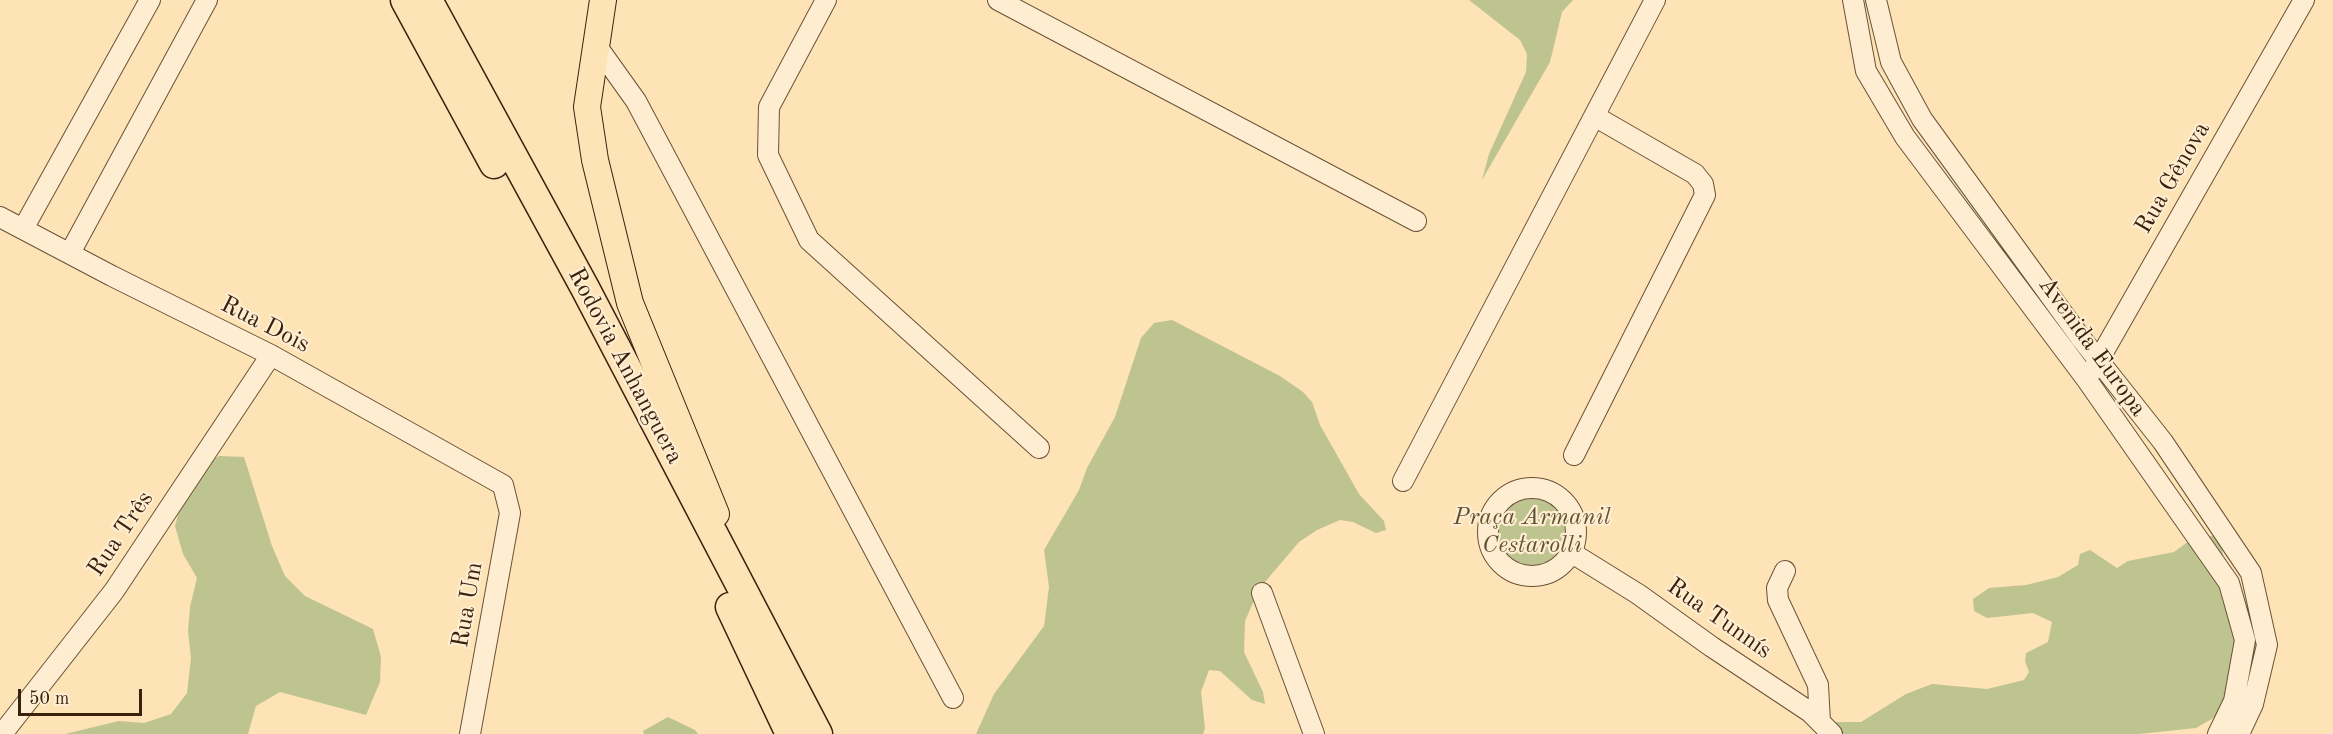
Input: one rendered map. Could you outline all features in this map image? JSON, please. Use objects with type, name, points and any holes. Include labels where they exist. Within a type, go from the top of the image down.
[{"type":"highway","name":"Rodovia Anhanguera","points":[[405,0],[579,317],[742,630],[790,734]]},
{"type":"highway","name":"Rodovia Anhanguera","points":[[428,0],[585,288],[818,734]]},
{"type":"main road","points":[[603,0],[587,107],[595,160],[630,303],[759,620]]},
{"type":"street","points":[[23,229],[150,0]]},
{"type":"street","points":[[70,253],[207,0]]},
{"type":"street","points":[[826,0],[769,107],[768,155],[809,240],[1039,448]]},
{"type":"street","points":[[998,0],[1416,221]]},
{"type":"street","points":[[1403,481],[1596,117],[1654,0]]},
{"type":"street","name":"Avenida Europa","points":[[1852,0],[1866,71],[1905,137],[2087,380],[2229,583],[2245,640],[2234,701],[2218,734]]},
{"type":"street","name":"Avenida Europa","points":[[1876,0],[1891,62],[1922,119],[2098,360],[2163,442],[2251,573],[2267,645],[2253,704],[2240,734]]},
{"type":"street","name":"Rua Gênova","points":[[2087,380],[2304,0]]},
{"type":"street","points":[[596,45],[636,101],[953,698]]},
{"type":"street","points":[[1574,455],[1705,195],[1703,184],[1695,174],[1596,117]]},
{"type":"street","name":"Rua Dois","points":[[0,217],[271,355],[503,485]]},
{"type":"street","name":"Rua Três","points":[[3,734],[114,591],[271,355]]},
{"type":"street","name":"Rua Um","points":[[470,734],[510,513],[503,485]]},
{"type":"street","points":[[1536,487],[1556,495],[1572,510],[1576,524],[1576,539],[1572,553],[1563,565],[1550,573],[1536,576],[1521,575],[1508,569],[1497,559],[1490,546],[1488,525],[1496,504],[1507,494],[1521,488],[1536,487]]},
{"type":"street","name":"Rua Tunnís","points":[[1572,553],[1638,594],[1712,647],[1810,712],[1826,728]]},
{"type":"street","points":[[1785,571],[1778,588],[1778,600],[1818,686],[1826,728]]},
{"type":"street","points":[[1262,593],[1314,734]]},
{"type":"green space","points":[[1469,0],[1573,0],[1562,12],[1550,62],[1482,180],[1489,154],[1526,72],[1527,54],[1520,40]]},
{"type":"green space","points":[[1172,320],[1280,376],[1303,392],[1312,402],[1320,425],[1359,494],[1384,521],[1386,530],[1376,533],[1353,522],[1340,520],[1317,530],[1299,542],[1259,589],[1245,621],[1244,652],[1263,692],[1265,704],[1252,700],[1220,671],[1209,670],[1201,692],[1205,728],[1203,734],[976,734],[994,694],[1044,626],[1049,587],[1044,550],[1079,490],[1087,468],[1115,417],[1141,338],[1154,323]]},
{"type":"green space","points":[[219,456],[244,457],[272,546],[285,576],[305,596],[373,629],[381,657],[380,682],[366,715],[280,692],[256,706],[248,734],[65,734],[119,721],[144,723],[171,714],[187,693],[191,658],[188,632],[190,607],[197,578],[183,554],[175,526],[184,493],[195,470]]},
{"type":"green space","name":"Praça Armanil Cestarolli","points":[[1532,492],[1547,495],[1560,504],[1569,517],[1572,532],[1569,547],[1560,560],[1547,569],[1532,572],[1517,569],[1504,560],[1495,547],[1492,532],[1495,517],[1504,504],[1517,495]]},
{"type":"green space","points":[[2220,534],[2228,592],[2256,657],[2253,679],[2241,696],[2219,715],[2196,728],[2139,734],[1836,734],[1836,722],[1861,722],[1906,694],[1932,684],[1987,689],[2024,680],[2029,672],[2025,661],[2026,653],[2048,642],[2052,622],[2033,613],[1987,618],[1974,611],[1973,599],[1989,588],[2026,585],[2058,577],[2078,565],[2080,554],[2090,550],[2117,568],[2128,561],[2174,552],[2189,541]]},
{"type":"green space","points":[[668,717],[695,730],[698,734],[644,734],[643,731]]}]
